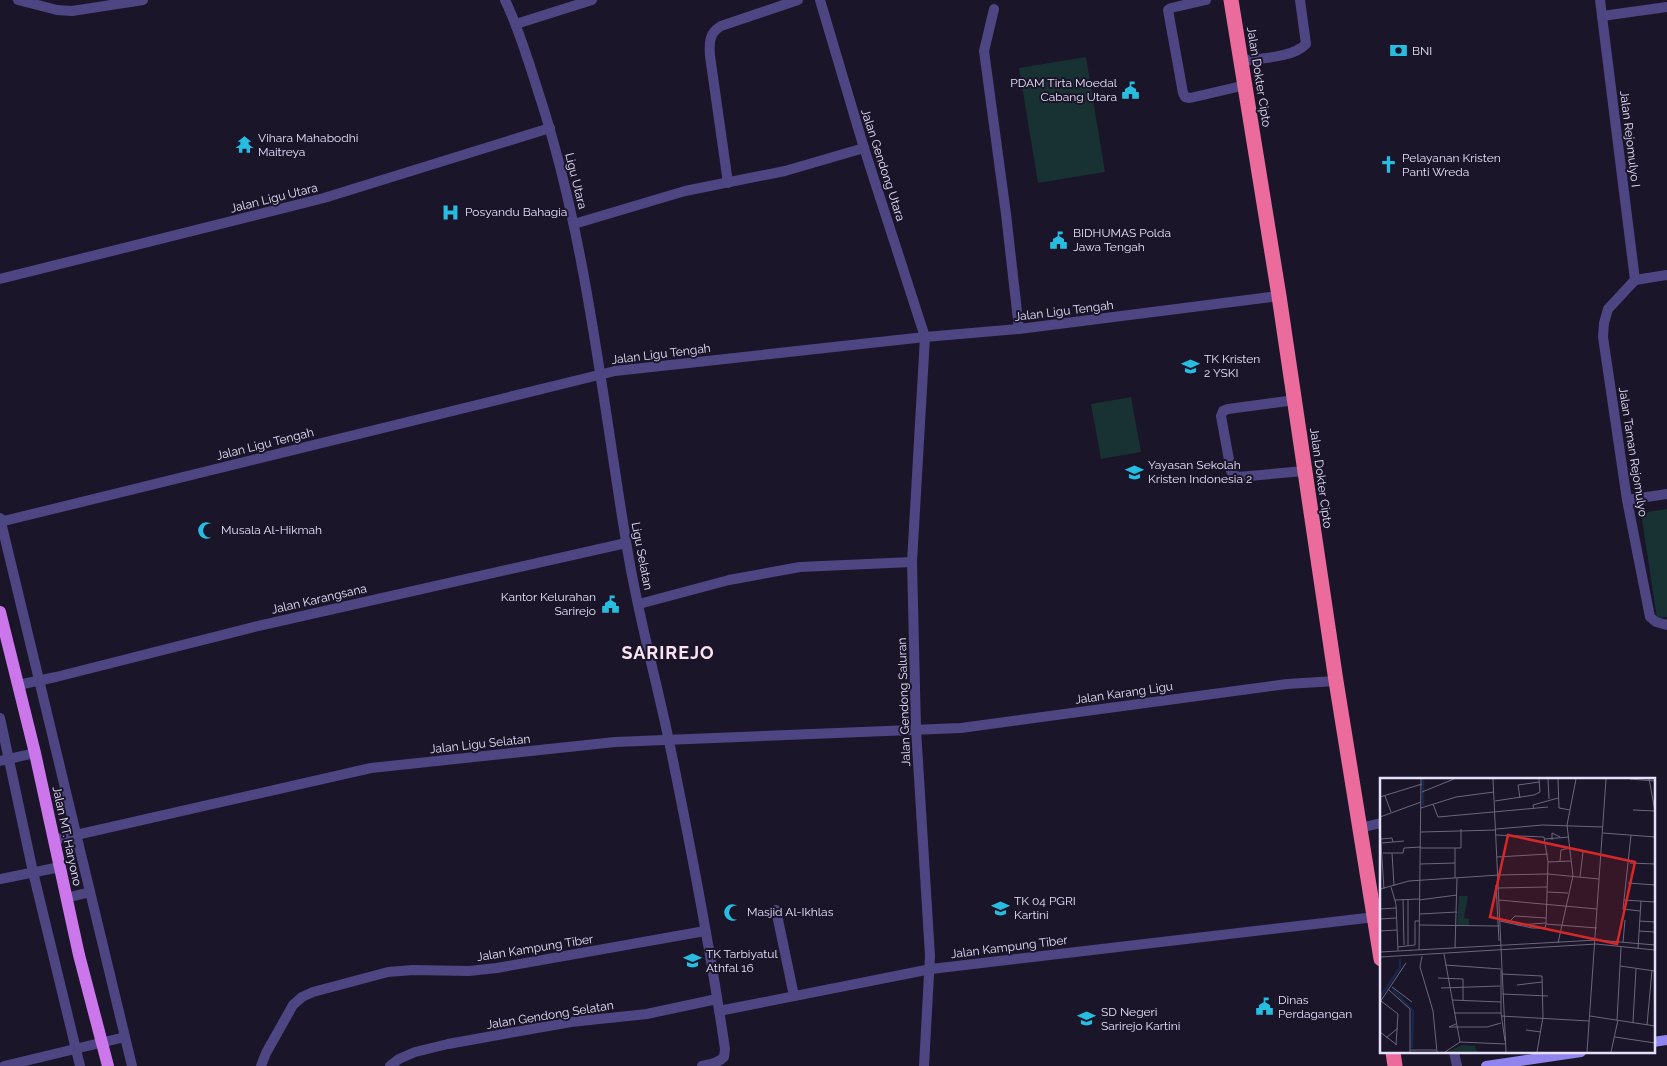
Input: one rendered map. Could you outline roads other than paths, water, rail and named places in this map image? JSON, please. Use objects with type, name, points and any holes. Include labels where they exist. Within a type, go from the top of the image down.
[{"type":"highway","name":"Jalan Dokter Cipto","points":[[1231,0],[1279,296],[1336,681],[1360,828],[1378,917],[1380,946]]},
{"type":"main road","name":"Jalan MT. Haryono","points":[[0,613],[35,754],[78,955],[108,1066]]},
{"type":"main road","points":[[1654,1042],[1667,1040]]},
{"type":"main road","points":[[1486,1066],[1567,1054]]},
{"type":"street","points":[[18,0],[57,10],[72,11],[143,0]]},
{"type":"street","name":"Ligu Utara","points":[[505,0],[516,24],[550,128],[574,224],[602,375]]},
{"type":"street","points":[[516,24],[592,0]]},
{"type":"street","points":[[728,183],[710,56],[711,36],[721,26],[798,0]]},
{"type":"street","name":"Jalan Gendong Utara","points":[[820,0],[864,148],[925,337]]},
{"type":"street","points":[[1206,0],[1168,10],[1183,93],[1185,97],[1190,98],[1246,85]]},
{"type":"street","points":[[1242,61],[1301,50],[1306,44],[1300,0]]},
{"type":"street","name":"Jalan Rejomulyo I","points":[[1600,0],[1635,280]]},
{"type":"street","points":[[1602,16],[1667,7]]},
{"type":"street","points":[[994,9],[984,51],[1006,214],[1018,329]]},
{"type":"street","name":"Jalan Ligu Utara","points":[[0,279],[324,198],[550,128]]},
{"type":"street","points":[[574,224],[685,191],[786,171],[864,148]]},
{"type":"street","points":[[1635,280],[1667,275]]},
{"type":"street","name":"Jalan Taman Rejomulyo","points":[[1635,280],[1608,309],[1603,337],[1628,500],[1650,617],[1656,622],[1667,625]]},
{"type":"street","name":"Jalan Ligu Tengah","points":[[0,521],[614,371],[925,337],[1018,329],[1279,296]]},
{"type":"street","name":"Jalan Gendong Saluran","points":[[924,1066],[930,969],[916,729],[912,562],[925,337]]},
{"type":"street","name":"Ligu Selatan","points":[[602,375],[626,543],[669,740],[705,931]]},
{"type":"street","points":[[1294,400],[1228,409],[1223,411],[1221,416],[1231,471],[1234,475],[1238,477],[1304,471]]},
{"type":"street","points":[[1628,500],[1667,494]]},
{"type":"street","points":[[0,521],[132,1066]]},
{"type":"street","name":"Jalan Karangsana","points":[[18,685],[258,626],[626,543]]},
{"type":"street","points":[[638,604],[729,580],[800,567],[912,562]]},
{"type":"street","name":"Jalan Karang Ligu","points":[[916,729],[929,730],[971,726],[1287,684],[1336,681]]},
{"type":"street","points":[[0,718],[4,760],[80,1066]]},
{"type":"street","name":"Jalan Ligu Selatan","points":[[54,840],[371,768],[615,742],[916,729]]},
{"type":"street","points":[[4,760],[35,754]]},
{"type":"street","points":[[1360,828],[1380,824]]},
{"type":"street","points":[[0,879],[60,867]]},
{"type":"street","points":[[66,898],[90,892]]},
{"type":"street","points":[[776,910],[794,996]]},
{"type":"street","name":"Jalan Kampung Tiber","points":[[720,1011],[930,969],[1378,917]]},
{"type":"street","points":[[702,1066],[715,1063],[724,1056],[725,1049],[705,931]]},
{"type":"street","name":"Jalan Kampung Tiber","points":[[261,1066],[266,1053],[293,1005],[313,992],[388,972],[413,970],[469,971],[496,968],[705,931]]},
{"type":"street","name":"Jalan Gendong Selatan","points":[[390,1066],[399,1059],[415,1052],[448,1044],[572,1022],[647,1014],[717,999]]},
{"type":"street","points":[[4,1066],[125,1037]]},
{"type":"place","name":"BNI","points":[[1398,51]]},
{"type":"place","name":"PDAM Tirta Moedal Cabang Utara","points":[[1131,90]]},
{"type":"place","name":"Vihara Mahabodhi Maitreya","points":[[244,145]]},
{"type":"place","name":"Pelayanan Kristen Panti Wreda","points":[[1388,165]]},
{"type":"place","name":"Posyandu Bahagia","points":[[451,212]]},
{"type":"place","name":"BIDHUMAS Polda Jawa Tengah","points":[[1059,240]]},
{"type":"place","name":"TK Kristen 2 YSKI","points":[[1190,366]]},
{"type":"place","name":"Yayasan Sekolah Kristen Indonesia 2","points":[[1134,472]]},
{"type":"place","name":"Musala Al-Hikmah","points":[[207,530]]},
{"type":"place","name":"Kantor Kelurahan Sarirejo","points":[[610,604]]},
{"type":"place","name":"TK 04 PGRI Kartini","points":[[1000,908]]},
{"type":"place","name":"Masjid Al-Ikhlas","points":[[733,912]]},
{"type":"place","name":"TK Tarbiyatul Athfal 16","points":[[692,961]]},
{"type":"place","name":"Dinas Perdagangan","points":[[1264,1007]]},
{"type":"place","name":"SD Negeri Sarirejo Kartini","points":[[1087,1019]]},
{"type":"district","name":"SARIREJO","points":[[668,653]]}]
